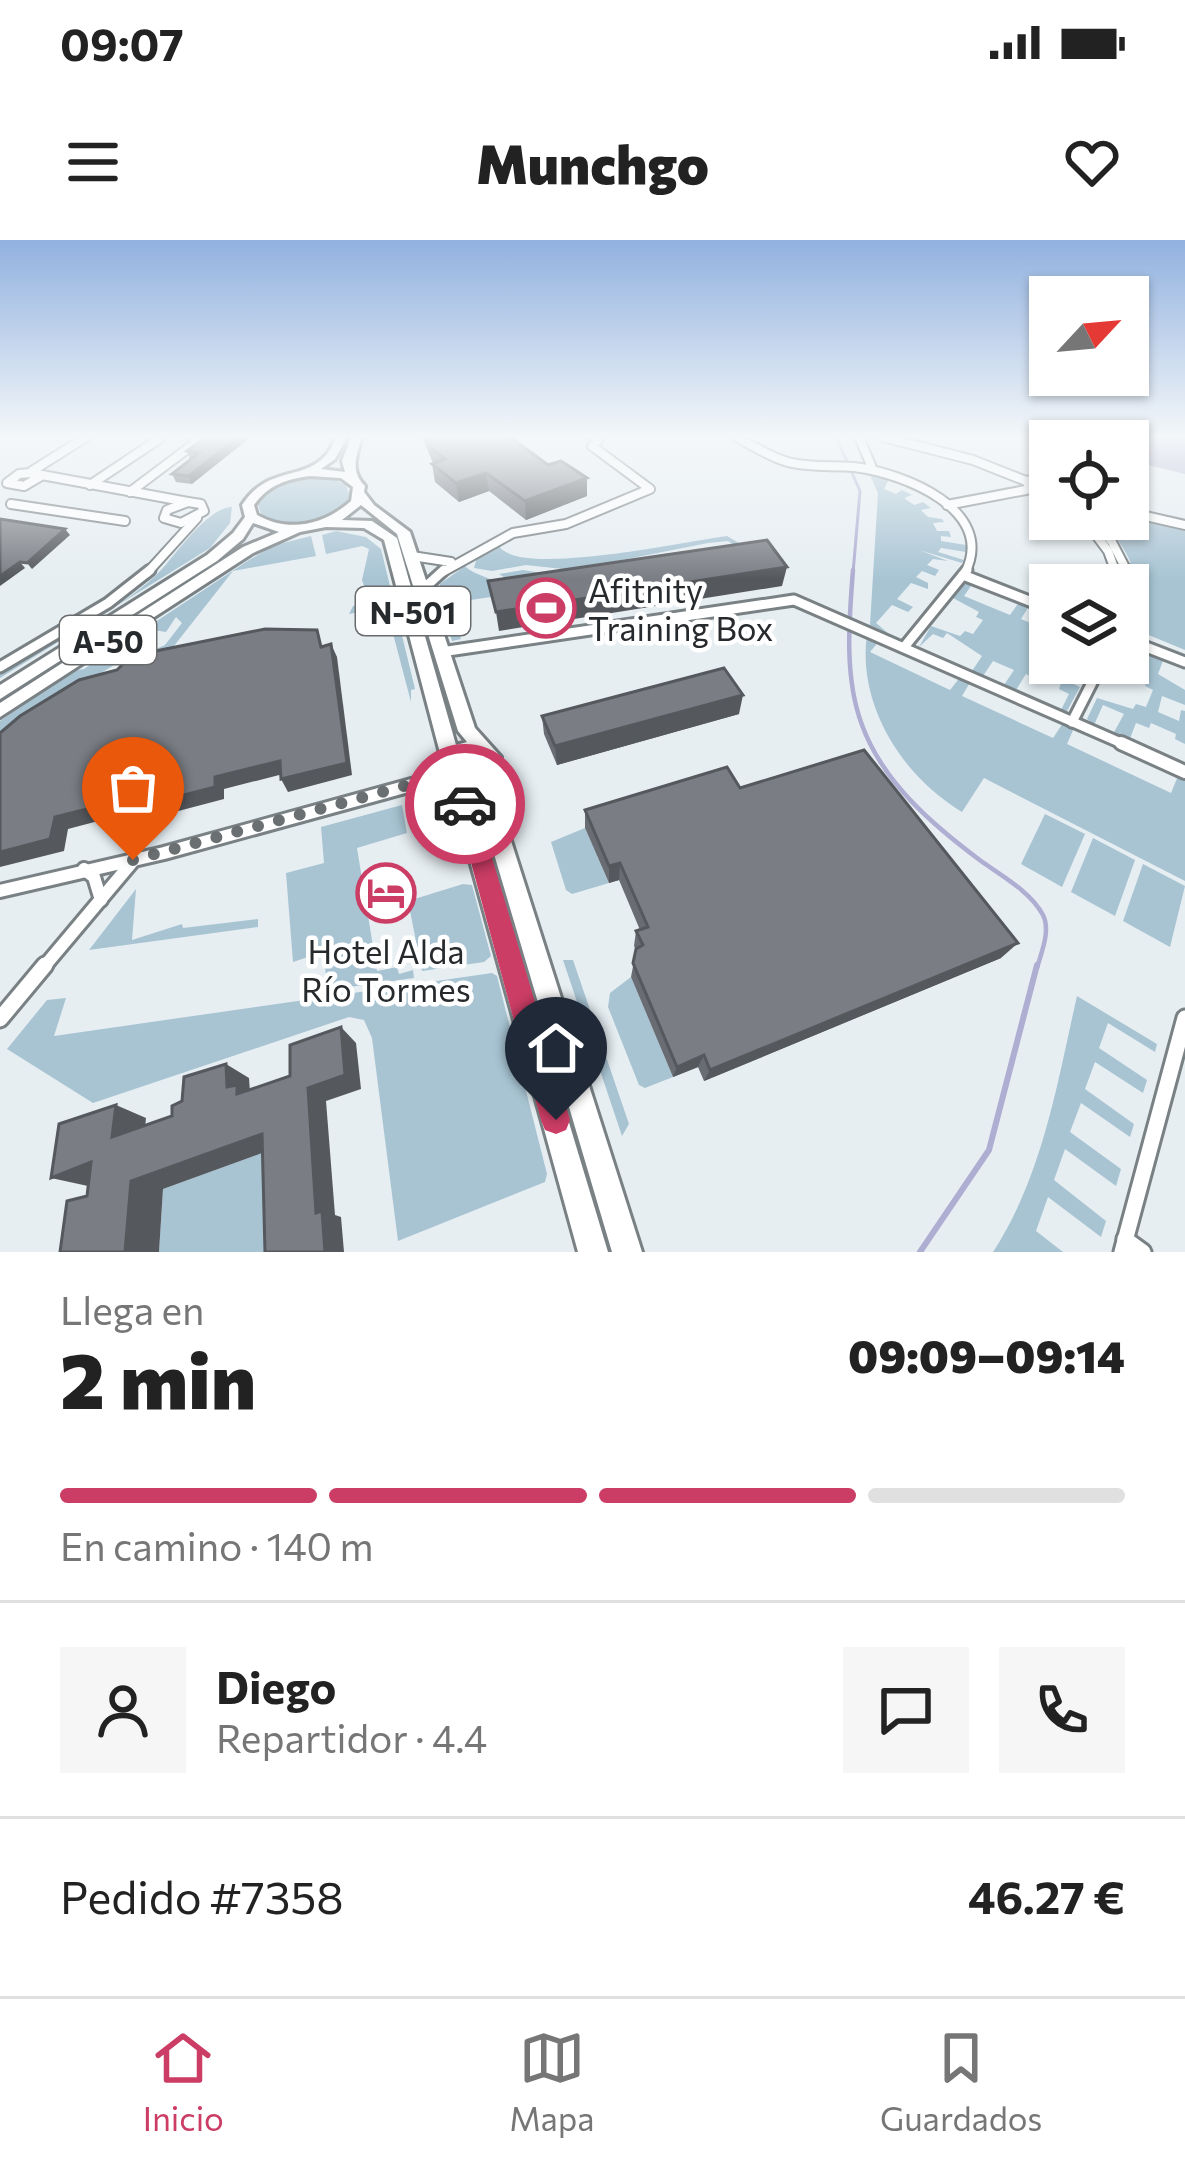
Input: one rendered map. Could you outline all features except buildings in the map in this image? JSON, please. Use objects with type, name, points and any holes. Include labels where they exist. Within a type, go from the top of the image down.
[{"type":"highway","points":[[268,484],[248,505],[251,517],[269,526],[299,528],[324,523],[350,510],[360,494],[355,484]]},
{"type":"highway","name":"N-501","points":[[360,494],[374,512],[398,526],[412,556],[467,731],[492,757],[488,800],[627,1252]]},
{"type":"highway","name":"A-50","points":[[1,702],[94,633],[228,546],[251,517]]},
{"type":"highway","name":"N-501","points":[[324,523],[367,524],[384,532],[394,544],[449,753]]},
{"type":"highway","name":"A-50","points":[[1,702],[248,550],[299,528]]},
{"type":"highway","points":[[478,747],[449,753],[440,768],[450,782],[593,1252]]},
{"type":"highway","points":[[450,782],[489,776]]},
{"type":"street","points":[[33,484],[157,500],[167,510]]},
{"type":"street","points":[[0,667],[112,600],[181,541],[204,507],[84,484]]},
{"type":"street","points":[[130,492],[140,484]]},
{"type":"street","points":[[422,590],[454,562],[513,532],[566,524],[650,489],[644,484]]},
{"type":"street","points":[[904,646],[965,573],[974,544],[947,505],[911,484]]},
{"type":"street","points":[[947,505],[1021,484]]},
{"type":"street","points":[[181,541],[173,523],[164,518],[167,510],[188,502]]},
{"type":"street","points":[[10,504],[125,521]]},
{"type":"street","points":[[1149,515],[1185,523]]},
{"type":"street","points":[[173,523],[197,518]]},
{"type":"street","points":[[412,556],[454,562]]},
{"type":"street","points":[[965,573],[1029,598]]},
{"type":"street","points":[[441,652],[779,602],[808,604],[1185,772]]},
{"type":"street","points":[[1149,643],[1185,658]]},
{"type":"street","points":[[1072,722],[1091,684]]},
{"type":"street","points":[[0,891],[450,782]]},
{"type":"street","points":[[0,1019],[133,860]]},
{"type":"street","points":[[84,868],[94,878],[101,900]]},
{"type":"street","points":[[1143,1252],[1123,1245],[1185,1018]]},
{"type":"shaded area","points":[[281,484],[344,484],[350,497],[321,519],[285,523],[262,516],[257,503],[265,492]]},
{"type":"shaded area","points":[[874,484],[912,495],[904,498],[914,505],[923,502],[931,508],[921,510],[928,517],[944,522],[933,523],[937,531],[949,531],[951,537],[941,536],[941,541],[966,545],[966,552],[941,548],[938,552],[964,560],[962,563],[919,550],[948,561],[933,559],[927,565],[939,570],[935,576],[922,571],[916,577],[928,583],[928,589],[911,583],[897,599],[913,607],[908,612],[892,605],[876,623],[889,634],[870,625],[878,493]]},
{"type":"shaded area","points":[[232,507],[230,523],[210,548],[0,678],[0,672],[130,597],[203,523]]},
{"type":"shaded area","points":[[1149,520],[1185,528],[1185,650],[1149,635],[1149,564],[1131,564],[1118,540],[1149,540]]},
{"type":"shaded area","points":[[336,531],[366,537],[381,549],[415,689],[411,702],[386,607],[349,614],[353,606],[369,601],[362,580],[369,549],[362,546],[326,554],[322,535]]},
{"type":"shaded area","points":[[311,536],[316,556],[233,571],[170,651],[147,653],[165,645],[182,623],[176,617],[166,632],[154,630],[122,652],[143,650],[138,658],[119,662],[0,735],[0,721],[72,671],[84,669],[249,560],[275,545]]},
{"type":"shaded area","points":[[727,536],[763,557],[450,603],[461,639],[452,641],[440,605],[440,584],[465,566],[515,590],[522,588],[499,574],[523,570],[555,575],[737,547],[728,541],[708,543],[572,570],[526,565],[492,571],[474,568],[477,557],[499,546],[513,555],[569,558]]},
{"type":"shaded area","points":[[973,583],[964,596],[1010,615],[1019,602],[1029,606],[1021,619],[1029,622],[1029,676],[1016,690],[1004,685],[1014,670],[993,661],[983,676],[972,671],[982,656],[947,633],[943,638],[933,634],[919,647],[931,626],[960,636],[965,631],[973,634],[983,620],[976,617],[979,612],[953,598],[964,584]]},
{"type":"shaded area","points":[[867,634],[880,640],[870,652],[950,690],[961,676],[971,681],[962,696],[1053,738],[1063,723],[1074,728],[1067,744],[1171,793],[1178,776],[1185,779],[1185,881],[984,778],[962,812],[940,797],[903,759],[877,712],[869,687]]},
{"type":"shaded area","points":[[1149,656],[1164,658],[1158,674],[1185,690],[1185,705],[1162,696],[1158,712],[1179,721],[1181,710],[1185,711],[1185,744],[1175,739],[1176,734],[1151,723],[1149,728],[1136,723],[1129,741],[1113,734],[1124,714],[1103,705],[1094,725],[1087,719],[1097,698],[1133,709],[1136,704],[1146,707],[1153,690],[1145,686],[1149,684]]},
{"type":"shaded area","points":[[1061,684],[1080,687],[1067,711],[1061,710],[1069,694],[1059,689]]},
{"type":"shaded area","points":[[402,805],[407,833],[357,848],[377,971],[397,967],[399,974],[413,970],[414,978],[328,990],[323,952],[293,962],[286,873],[324,863],[321,827]]},
{"type":"shaded area","points":[[1045,814],[1085,834],[1062,887],[1021,864]]},
{"type":"shaded area","points":[[585,828],[609,883],[572,894],[566,890],[551,842]]},
{"type":"shaded area","points":[[1093,838],[1135,860],[1115,916],[1071,892]]},
{"type":"shaded area","points":[[1143,864],[1185,886],[1170,947],[1123,921]]},
{"type":"shaded area","points":[[472,885],[491,956],[484,962],[422,971],[408,901]]},
{"type":"shaded area","points":[[136,889],[132,940],[182,924],[183,928],[258,919],[258,927],[89,950]]},
{"type":"shaded area","points":[[563,960],[573,960],[629,1124],[622,1136]]},
{"type":"shaded area","points":[[492,973],[497,976],[547,1174],[545,1182],[398,1241],[372,1038],[364,1020],[349,1017],[93,1103],[7,1049],[47,1000],[66,998],[54,1036]]},
{"type":"shaded area","points":[[631,977],[673,1077],[645,1088],[639,1085],[608,1007],[610,993]]},
{"type":"shaded area","points":[[1077,996],[1157,1044],[1155,1052],[1108,1023],[1099,1048],[1147,1080],[1143,1093],[1095,1062],[1085,1089],[1134,1124],[1130,1137],[1081,1103],[1070,1132],[1121,1169],[1116,1186],[1065,1149],[1054,1180],[1106,1221],[1101,1237],[1048,1197],[1036,1231],[1063,1252],[993,1252],[1036,1160]]},
{"type":"shaded area","points":[[284,1145],[288,1252],[159,1252],[163,1189]]},
{"type":"waterway","points":[[853,573],[857,484]]},
{"type":"waterway","points":[[853,570],[850,668],[856,707],[871,746],[896,784],[928,818],[1038,907],[1046,928],[1037,968]]},
{"type":"waterway","points":[[920,1252],[989,1150],[1037,965]]},
{"type":"way so far","points":[[133,860],[441,776],[459,788],[465,804]]},
{"type":"place","name":"Afitnity Training Box","points":[[546,608]]},
{"type":"place","name":"Hotel Alda Río Tormes","points":[[386,893]]},
{"type":"route","points":[[465,804],[556,1120]]}]
